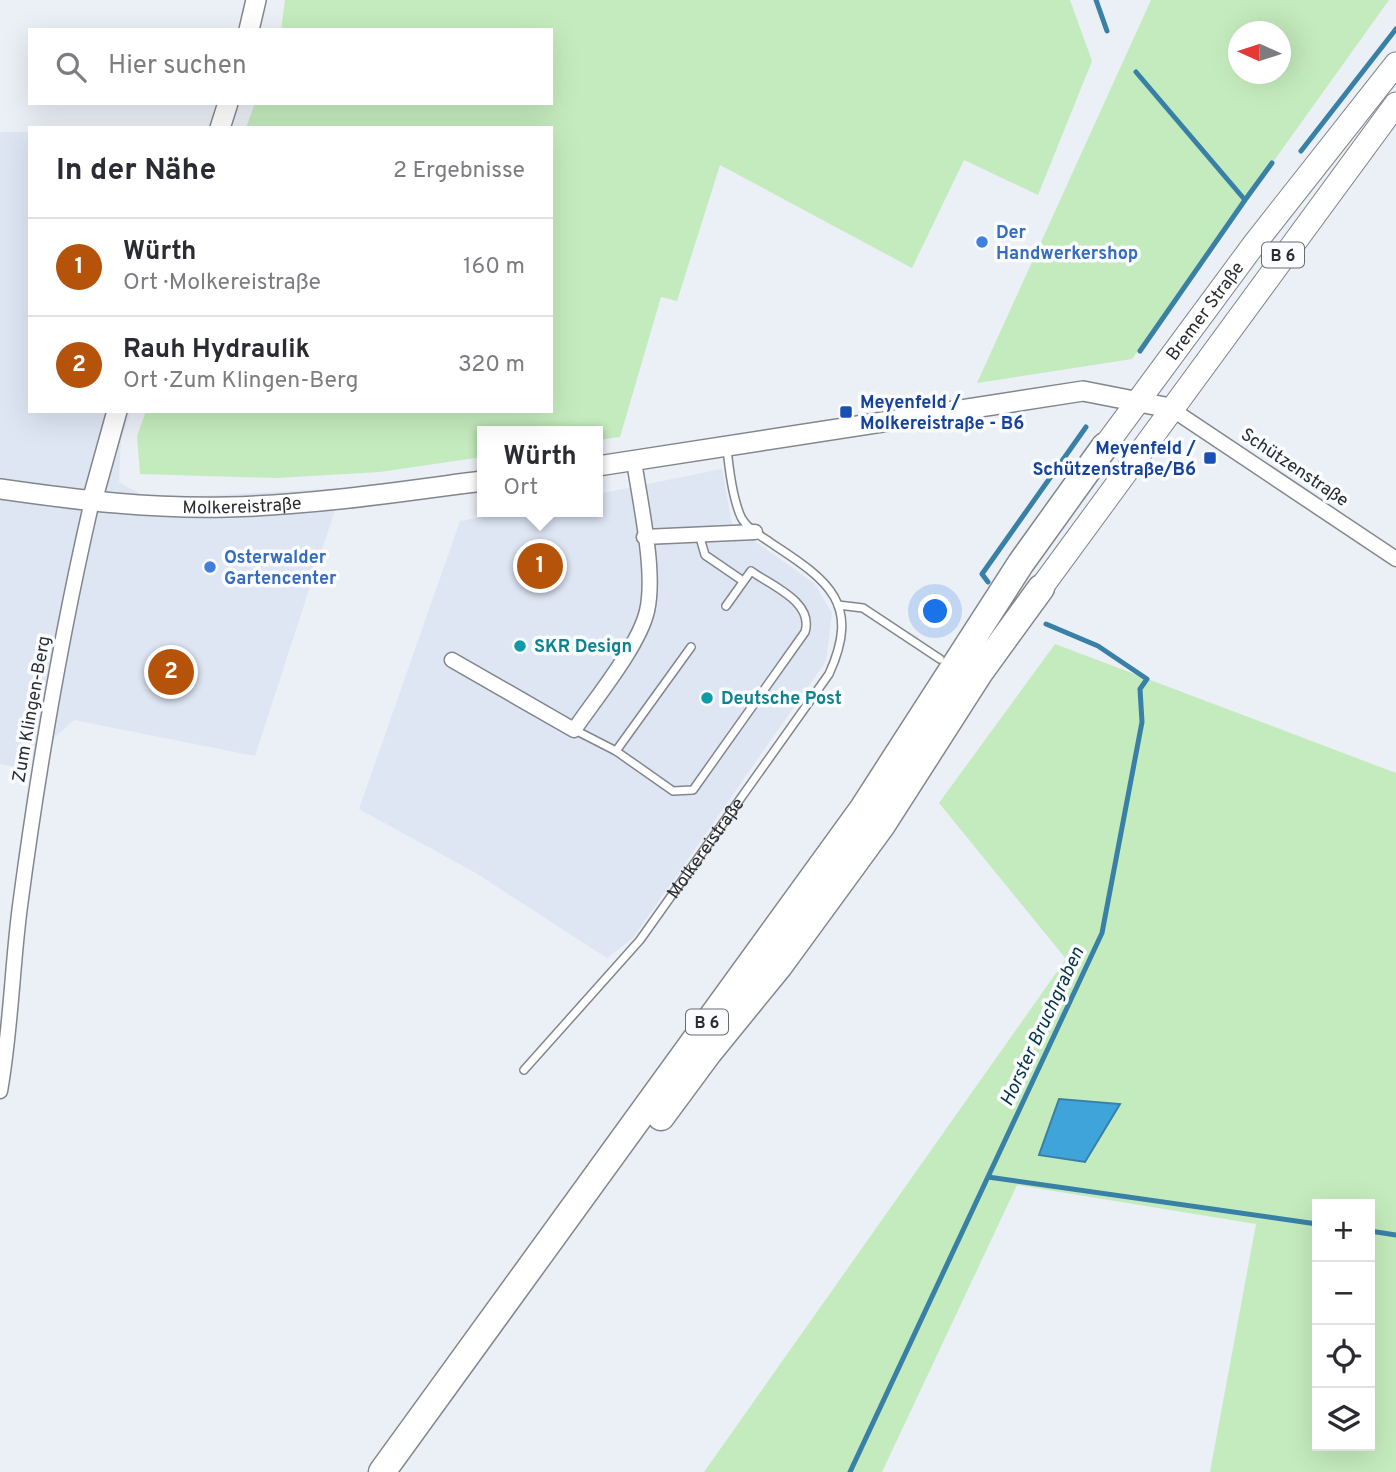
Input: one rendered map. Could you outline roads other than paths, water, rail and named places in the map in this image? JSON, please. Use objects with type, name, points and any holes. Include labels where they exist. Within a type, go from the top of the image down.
[{"type":"highway","name":"Bremer Straße","points":[[382,1472],[862,810],[1021,564],[1105,446]]},
{"type":"highway","name":"B 6","points":[[401,1472],[709,1052],[803,934],[882,825],[980,672],[1041,588]]},
{"type":"main road","name":"Bremer Straße","points":[[1105,446],[1255,243],[1396,64]]},
{"type":"main road","name":"Bremer Straße","points":[[1041,588],[1396,104]]},
{"type":"street","points":[[249,28],[256,0]]},
{"type":"street","points":[[221,126],[227,105]]},
{"type":"street","points":[[603,465],[1083,391],[1171,408]]},
{"type":"street","name":"Schützenstraße","points":[[1171,408],[1396,559]]},
{"type":"street","points":[[92,501],[116,413]]},
{"type":"street","points":[[452,660],[574,730],[640,632],[649,593],[634,461]]},
{"type":"street","name":"Molkereistraße","points":[[0,489],[146,505],[260,506],[325,501],[477,482]]},
{"type":"street","name":"Zum Klingen-Berg","points":[[0,1091],[9,1044],[20,910],[48,711],[92,501]]},
{"type":"street","points":[[644,537],[755,532]]},
{"type":"lane","name":"Molkereistraße","points":[[524,1070],[640,940],[829,674],[841,648],[843,628],[838,605],[825,582],[755,532],[742,518],[727,444]]},
{"type":"lane","points":[[699,534],[705,555],[743,581]]},
{"type":"lane","points":[[574,730],[616,751],[673,791],[693,790],[805,632],[808,621],[803,608],[751,571],[726,606]]},
{"type":"lane","points":[[838,605],[863,608],[940,659]]},
{"type":"lane","points":[[616,751],[691,647]]},
{"type":"water","points":[[1059,1099],[1120,1104],[1085,1162],[1039,1155]]},
{"type":"waterway","name":"Horster Bruchgraben","points":[[1096,0],[1107,31]]},
{"type":"waterway","points":[[1301,151],[1396,29]]},
{"type":"waterway","name":"Horster Bruchgraben","points":[[1136,72],[1245,200],[1140,351]]},
{"type":"waterway","points":[[1245,200],[1272,163]]},
{"type":"waterway","name":"Horster Bruchgraben","points":[[988,582],[982,574],[1086,427]]},
{"type":"waterway","name":"Horster Bruchgraben","points":[[850,1472],[1102,933],[1142,722],[1140,689],[1147,679],[1098,646],[1046,624]]},
{"type":"waterway","points":[[988,1177],[1312,1223]]},
{"type":"waterway","points":[[1375,1232],[1396,1235]]},
{"type":"place","name":"Der Handwerkershop","points":[[982,242]]},
{"type":"place","name":"Meyenfeld / Molkereistraße - B6","points":[[846,412]]},
{"type":"place","name":"Meyenfeld / Schützenstraße/B6","points":[[1210,458]]},
{"type":"place","name":"Würth","points":[[540,566]]},
{"type":"place","name":"Osterwalder Gartencenter","points":[[210,567]]},
{"type":"place","name":"SKR Design","points":[[520,646]]},
{"type":"place","name":"Rauh Hydraulik","points":[[171,672]]},
{"type":"place","name":"Deutsche Post","points":[[707,698]]}]
